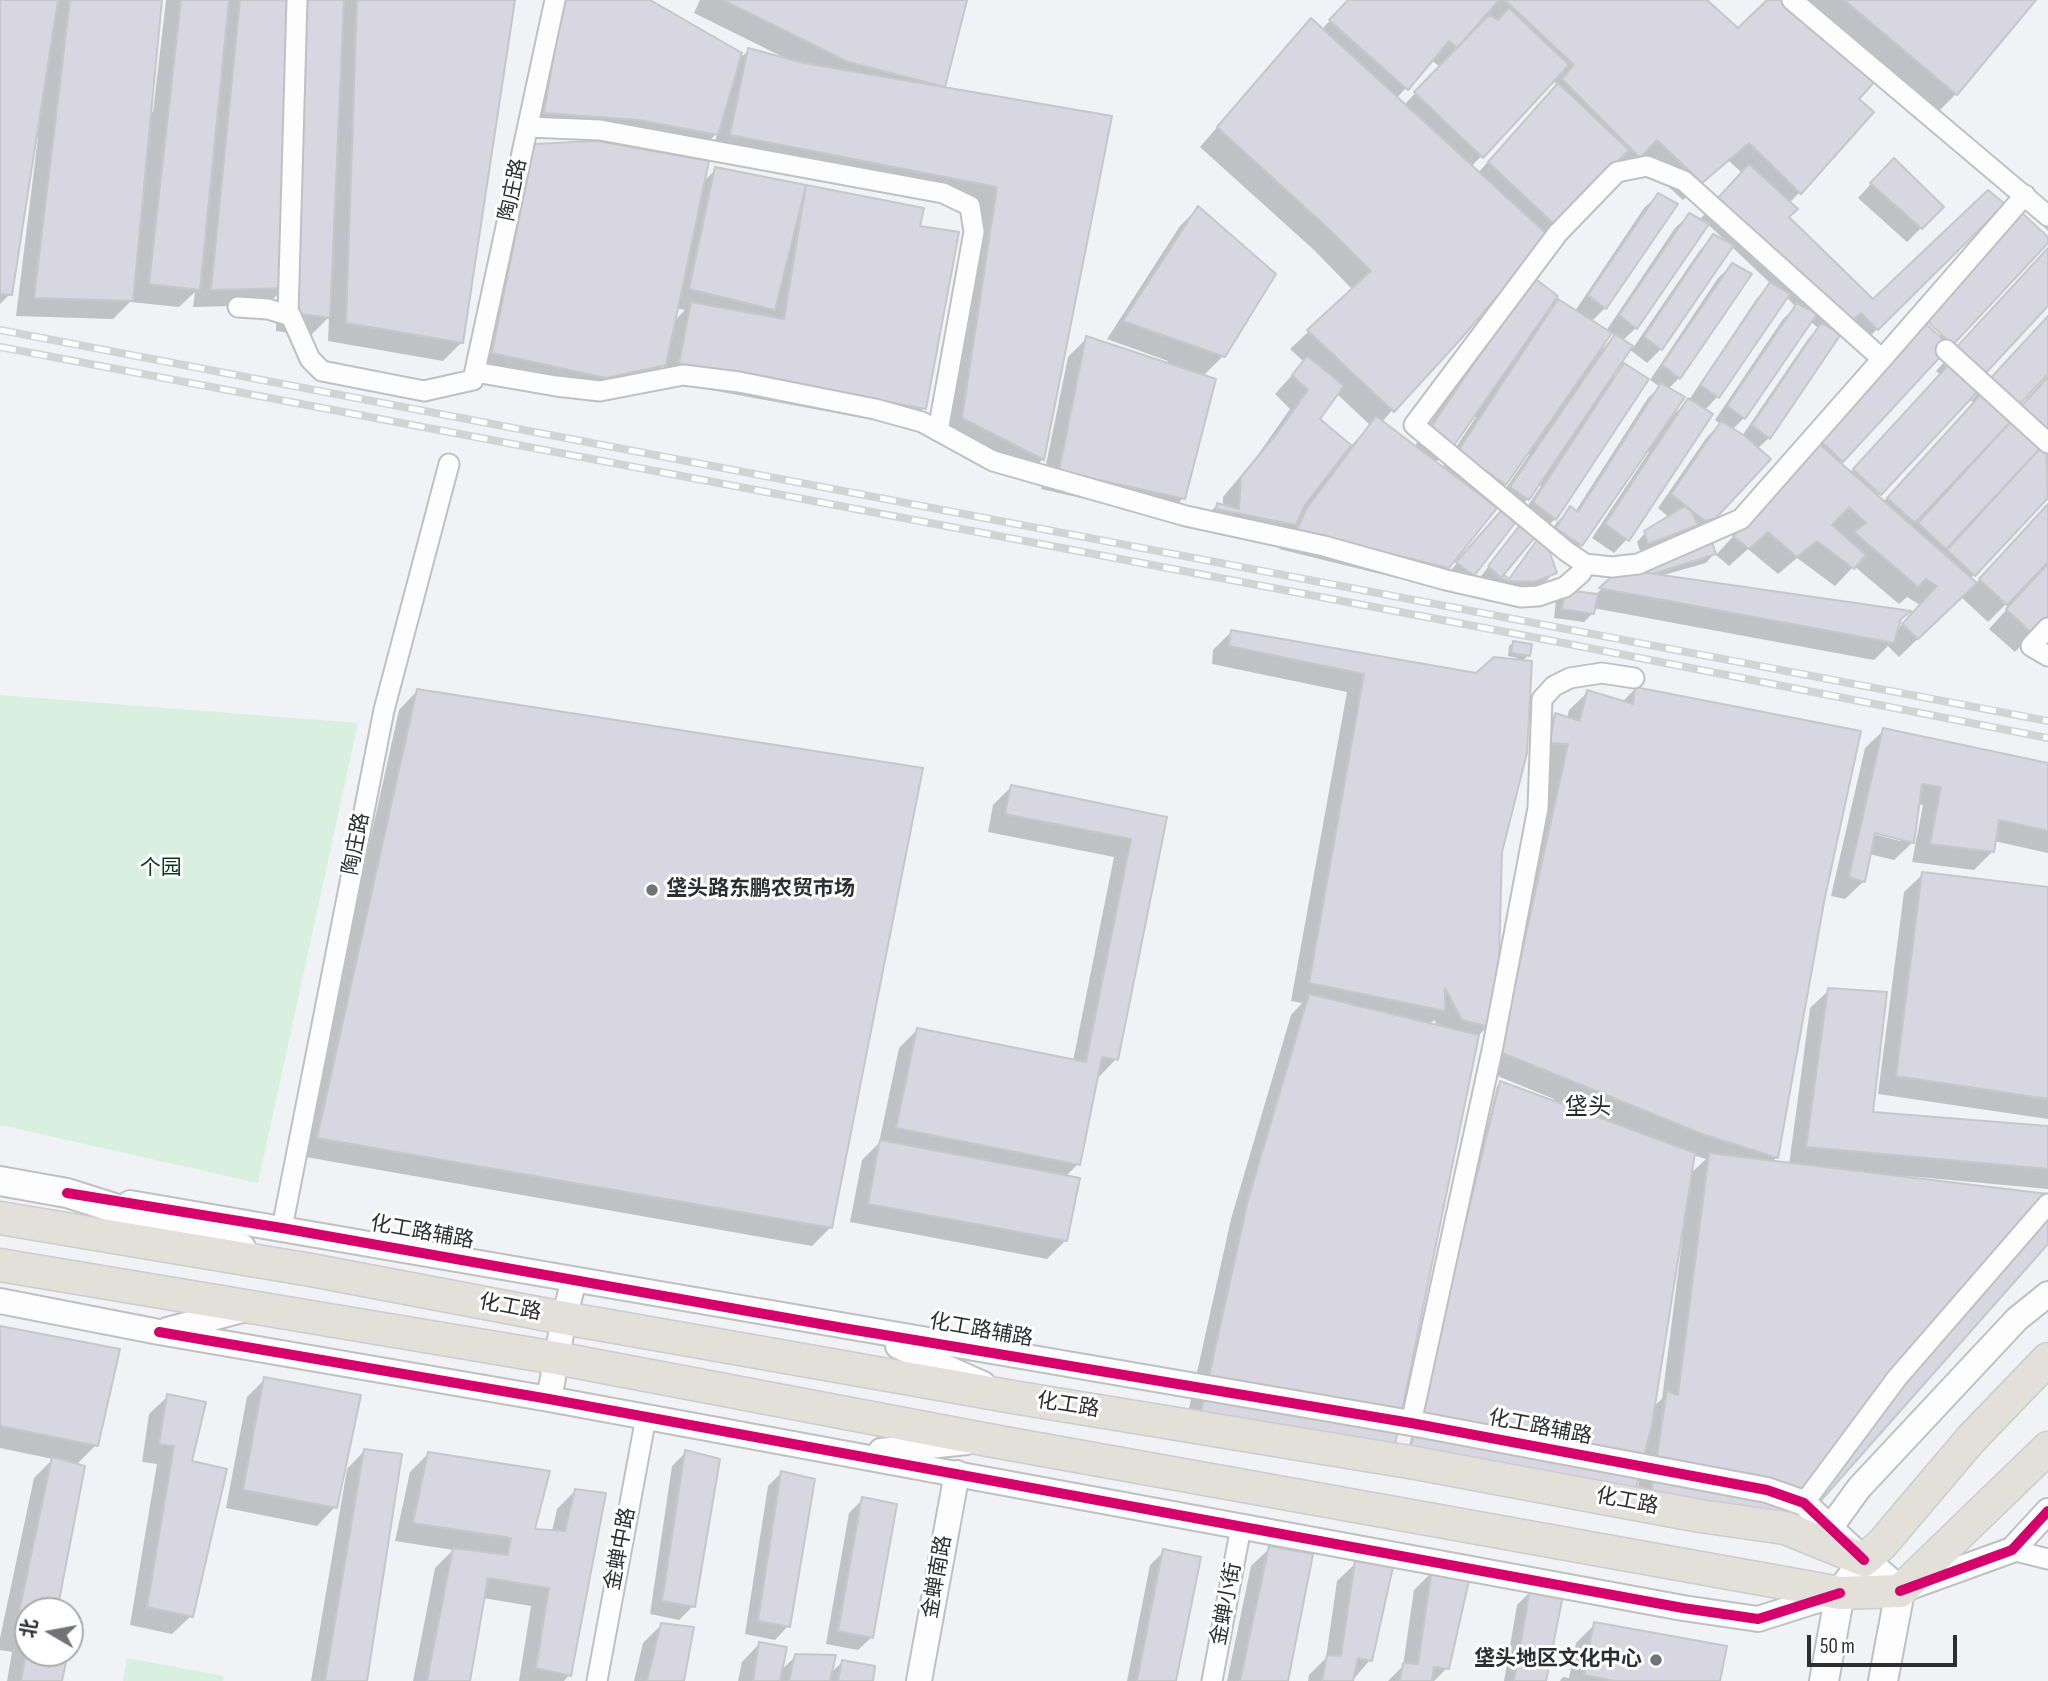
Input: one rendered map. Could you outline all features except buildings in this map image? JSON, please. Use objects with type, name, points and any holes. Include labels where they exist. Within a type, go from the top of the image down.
[{"type":"main road","name":"化工路辅路","points":[[0,1181],[67,1193],[311,1269]]},
{"type":"main road","name":"化工路","points":[[0,1218],[311,1269],[564,1318],[1013,1397],[1402,1460],[1700,1516],[1785,1528],[1864,1560]]},
{"type":"main road","name":"化工路","points":[[0,1265],[556,1358],[988,1440],[1840,1593],[1900,1591]]},
{"type":"main road","points":[[1824,1681],[1840,1593],[1864,1560],[1882,1544],[1971,1439],[2048,1359]]},
{"type":"main road","points":[[1883,1681],[1900,1591],[2048,1448]]},
{"type":"main road","points":[[1864,1560],[1900,1591]]},
{"type":"street","points":[[288,315],[297,0]]},
{"type":"street","name":"陶庄路","points":[[474,376],[555,0]]},
{"type":"street","points":[[1792,0],[2048,216]]},
{"type":"street","points":[[528,127],[614,133],[943,193],[970,206],[974,232],[938,431]]},
{"type":"street","points":[[1882,359],[1684,181],[1647,166],[1617,172],[1558,233],[1414,425],[1585,564],[1612,567],[1638,564],[1741,519],[1882,359],[2025,195]]},
{"type":"street","points":[[238,307],[268,309],[291,316],[310,359],[322,370],[424,391],[474,376],[600,391],[684,375],[739,382],[875,409],[922,422],[993,461],[1186,516],[1324,546],[1446,580],[1521,597],[1538,596],[1565,587],[1581,573],[1585,564]]},
{"type":"street","points":[[1946,350],[2048,443]]},
{"type":"street","name":"陶庄路","points":[[282,1228],[384,710],[449,464]]},
{"type":"street","points":[[2048,628],[2031,646],[2048,656]]},
{"type":"street","points":[[1411,1423],[1493,1046],[1538,808],[1542,699],[1553,686],[1570,678],[1602,673],[1634,678]]},
{"type":"street","name":"化工路辅路","points":[[67,1193],[282,1228],[843,1328],[1411,1423],[1767,1490],[1804,1503],[1864,1560]]},
{"type":"street","points":[[1804,1503],[1897,1378],[2048,1203]]},
{"type":"street","points":[[548,1399],[574,1280]]},
{"type":"street","points":[[1830,1528],[1859,1488],[2017,1319],[2048,1294]]},
{"type":"street","points":[[0,1301],[159,1332],[853,1454],[1479,1571],[1758,1619],[1840,1593]]},
{"type":"street","points":[[159,1332],[252,1308]]},
{"type":"street","points":[[843,1328],[903,1348],[1013,1397]]},
{"type":"street","name":"金蝉中路","points":[[597,1681],[646,1417]]},
{"type":"street","points":[[853,1454],[988,1440]]},
{"type":"street","name":"金蝉南路","points":[[919,1681],[957,1474]]},
{"type":"street","points":[[1900,1591],[2012,1550],[2048,1511]]},
{"type":"street","name":"金蝉小街","points":[[1212,1681],[1241,1527]]},
{"type":"street","points":[[2012,1550],[2048,1559]]},
{"type":"green space","name":"个园","points":[[0,695],[358,723],[258,1183],[0,1125]]},
{"type":"green space","points":[[127,1658],[224,1676],[223,1681],[123,1681]]},
{"type":"railway","points":[[0,330],[2048,721]]},
{"type":"railway","points":[[0,347],[1548,640],[2048,738]]},
{"type":"cycle path","points":[[67,1193],[282,1228],[843,1328],[1411,1423],[1767,1490],[1804,1503],[1864,1560]]},
{"type":"cycle path","points":[[159,1332],[549,1399],[1683,1608],[1758,1619],[1840,1593]]},
{"type":"cycle path","points":[[1900,1591],[2012,1550],[2048,1511]]},
{"type":"place","name":"垡头路东鹏农贸市场","points":[[652,890]]},
{"type":"place","name":"垡头地区文化中心","points":[[1656,1660]]},
{"type":"district","name":"垡头","points":[[1588,1108]]}]
